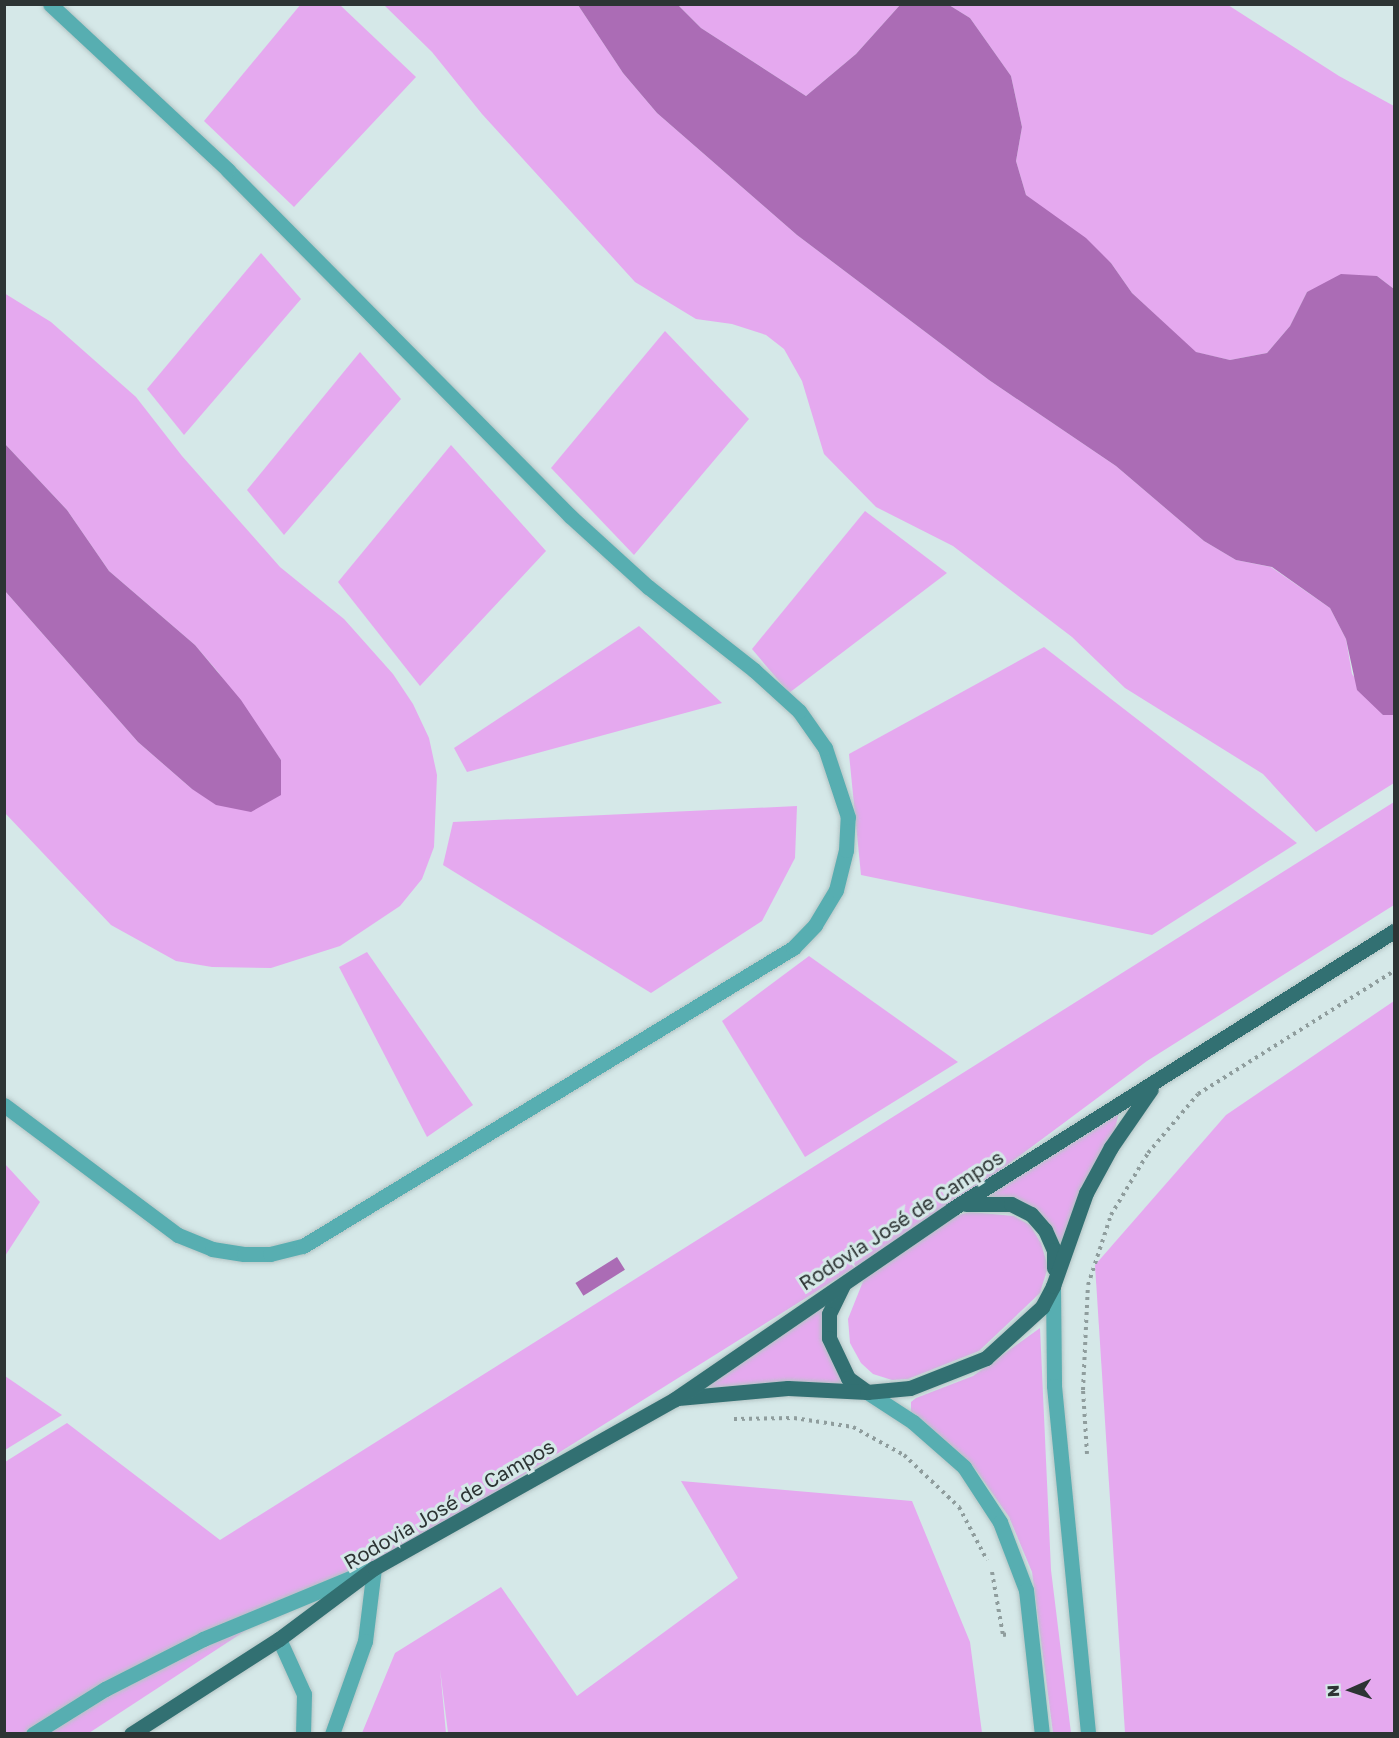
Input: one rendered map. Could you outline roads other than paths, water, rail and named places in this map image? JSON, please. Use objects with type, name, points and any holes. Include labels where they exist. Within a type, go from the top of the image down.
[{"type":"main road","name":"Rodovia José de Campos","points":[[131,1734],[279,1639],[374,1568],[675,1399],[848,1278],[952,1209],[1395,931]]},
{"type":"main road","name":"Rodovia José de Campos","points":[[675,1399],[788,1388],[867,1392],[910,1388],[986,1358],[1026,1325],[1053,1286],[1086,1193],[1111,1147],[1155,1082]]},
{"type":"main road","points":[[952,1209],[990,1201],[1011,1204],[1031,1214],[1045,1230],[1054,1250],[1053,1286]]},
{"type":"main road","points":[[848,1278],[836,1293],[829,1314],[829,1338],[848,1378],[867,1392]]},
{"type":"street","points":[[4,1105],[178,1235],[212,1249],[244,1254],[270,1254],[303,1246],[793,948],[815,925],[836,890],[846,850],[848,817],[825,748],[799,711],[754,670],[648,587],[570,516],[228,170],[50,4]]},
{"type":"street","points":[[1053,1286],[1054,1386],[1088,1734]]},
{"type":"street","points":[[867,1392],[913,1422],[964,1467],[1000,1522],[1026,1590],[1042,1734]]},
{"type":"street","points":[[33,1734],[105,1689],[203,1639],[374,1568],[365,1641],[332,1734]]},
{"type":"street","points":[[279,1639],[304,1694],[303,1734]]}]
